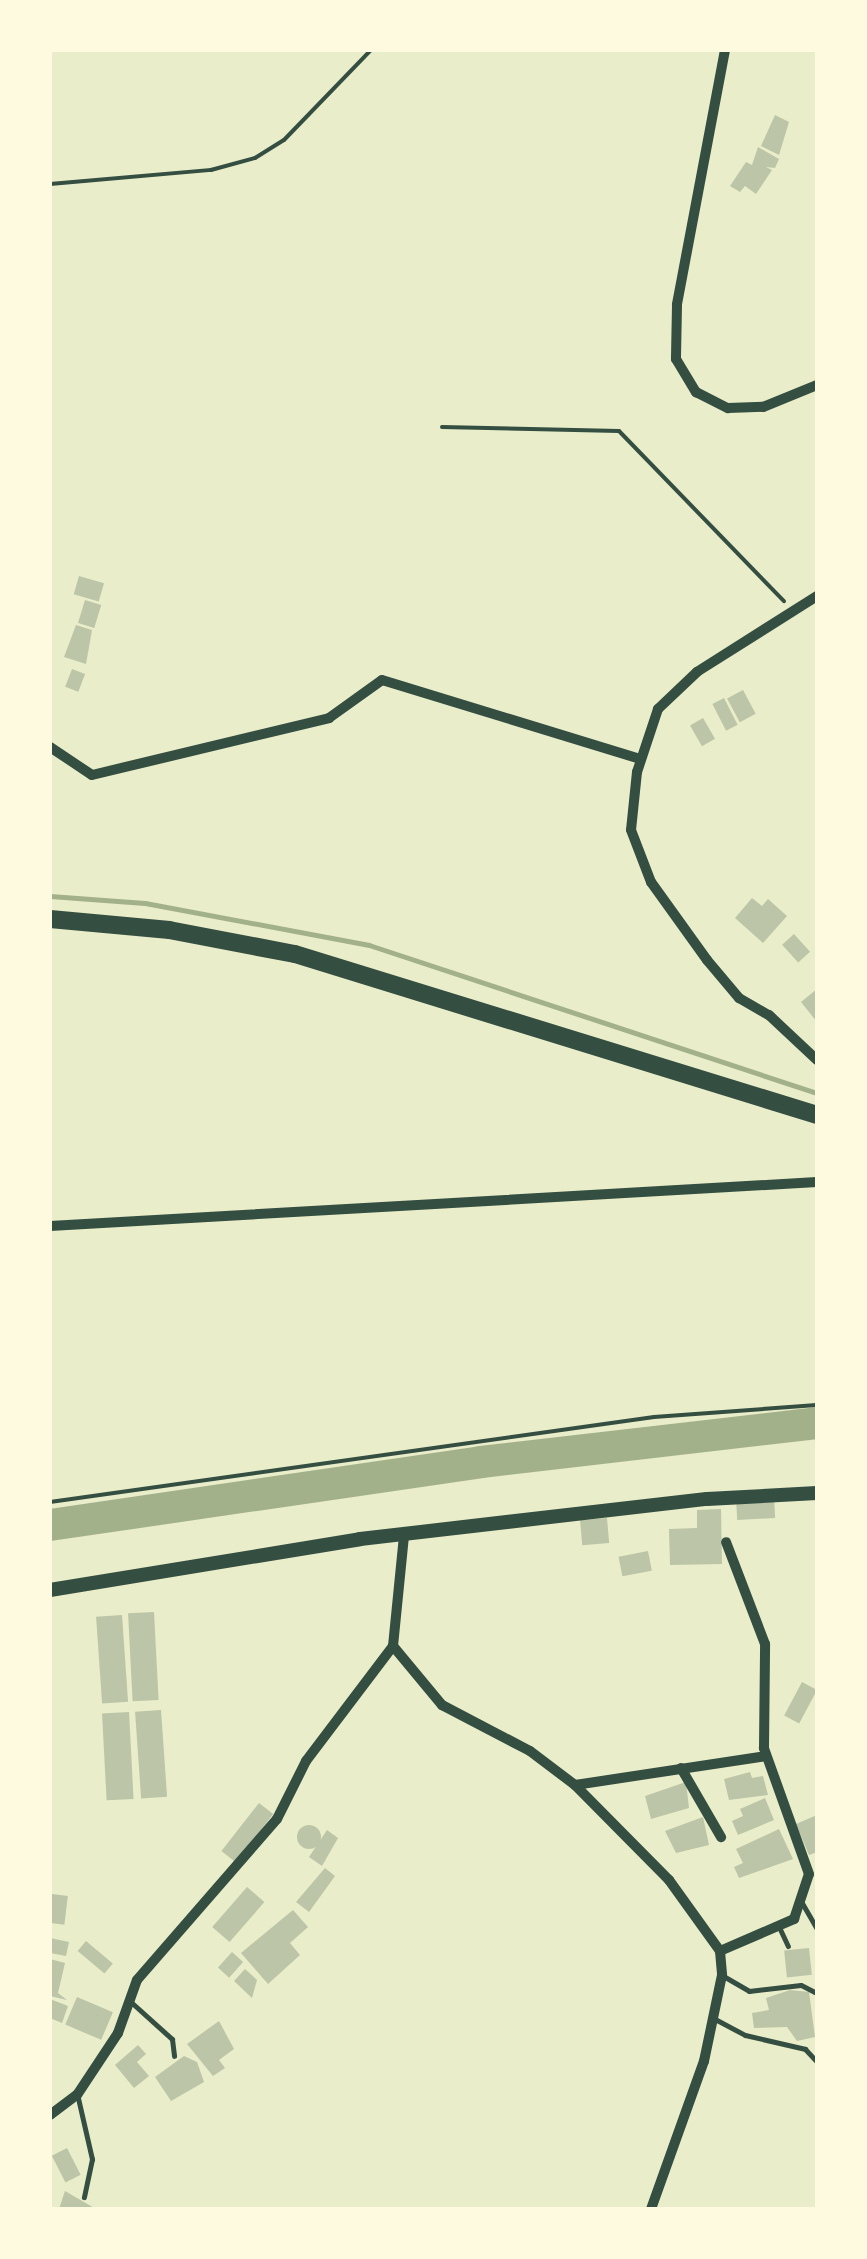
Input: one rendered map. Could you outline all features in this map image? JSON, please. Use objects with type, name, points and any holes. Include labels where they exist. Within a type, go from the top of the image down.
[{"type":"highway","points":[[50,918],[168,930],[295,954],[817,1116]]},
{"type":"street","points":[[725,50],[677,305],[676,359],[696,392],[728,408],[763,407],[817,385]]},
{"type":"street","points":[[817,596],[658,709],[640,759],[631,830],[651,882],[739,998],[796,1036],[817,1060]]},
{"type":"street","points":[[50,747],[60,760],[92,774],[296,730],[330,718],[382,680],[640,759]]},
{"type":"street","points":[[50,1226],[817,1182]]},
{"type":"street","points":[[50,1590],[404,1535],[707,1499],[817,1494]]},
{"type":"street","points":[[50,2116],[77,2095],[118,2034],[137,1980],[277,1819],[306,1761],[393,1646],[404,1535]]},
{"type":"street","points":[[720,1952],[794,1920],[808,1874],[766,1756],[765,1644],[726,1542]]},
{"type":"street","points":[[393,1646],[442,1706],[530,1751],[575,1785],[670,1880],[720,1952],[722,1976],[713,2018],[651,2209]]},
{"type":"street","points":[[575,1785],[766,1756]]},
{"type":"street","points":[[681,1768],[722,1837]]},
{"type":"lane","points":[[802,1903],[817,1929]]},
{"type":"lane","points":[[779,1927],[788,1946]]},
{"type":"lane","points":[[722,1976],[749,1991],[801,1985],[817,1993]]},
{"type":"lane","points":[[130,2001],[172,2040],[174,2056]]},
{"type":"lane","points":[[713,2018],[745,2034],[804,2049],[817,2062]]},
{"type":"lane","points":[[77,2095],[92,2159],[84,2196]]},
{"type":"path","points":[[50,184],[211,170],[255,158],[284,140],[371,50]]},
{"type":"path","points":[[442,427],[619,431],[795,612]]},
{"type":"path","points":[[50,1502],[654,1417],[817,1405]]},
{"type":"building","points":[[775,115],[789,122],[779,155],[761,146]]},
{"type":"building","points":[[758,147],[779,159],[775,168],[766,167],[772,170],[756,194],[745,186],[740,192],[730,186],[746,162],[752,165]]},
{"type":"building","points":[[79,576],[104,583],[99,601],[74,594]]},
{"type":"building","points":[[85,600],[101,605],[94,628],[78,623]]},
{"type":"building","points":[[76,625],[92,630],[86,664],[64,657]]},
{"type":"building","points":[[72,669],[85,674],[78,692],[65,687]]},
{"type":"building","points":[[743,690],[756,714],[740,722],[727,698]]},
{"type":"building","points":[[724,698],[738,725],[726,731],[712,704]]},
{"type":"building","points":[[703,718],[715,739],[702,746],[690,726]]},
{"type":"building","points":[[752,898],[762,906],[768,899],[787,916],[763,943],[735,918]]},
{"type":"building","points":[[794,934],[810,952],[798,963],[782,945]]},
{"type":"building","points":[[817,989],[817,1022],[801,1002]]},
{"type":"building","points":[[774,1496],[775,1518],[737,1520],[736,1498]]},
{"type":"building","points":[[721,1509],[722,1564],[670,1565],[669,1529],[697,1528],[697,1510]]},
{"type":"building","points":[[607,1518],[609,1543],[582,1545],[580,1520]]},
{"type":"building","points":[[648,1551],[652,1571],[622,1576],[619,1557]]},
{"type":"building","points":[[154,1612],[159,1700],[133,1701],[128,1613]]},
{"type":"building","points":[[122,1615],[128,1702],[102,1704],[96,1617]]},
{"type":"building","points":[[802,1682],[817,1690],[799,1724],[784,1716]]},
{"type":"building","points":[[161,1710],[167,1797],[141,1799],[135,1712]]},
{"type":"building","points":[[129,1712],[134,1799],[107,1800],[102,1713]]},
{"type":"building","points":[[750,1772],[752,1778],[763,1776],[768,1795],[729,1800],[724,1779]]},
{"type":"building","points":[[686,1782],[689,1808],[651,1819],[645,1796]]},
{"type":"building","points":[[765,1798],[774,1820],[738,1835],[732,1821],[743,1816],[740,1809]]},
{"type":"building","points":[[259,1803],[273,1814],[236,1862],[221,1851]]},
{"type":"building","points":[[817,1815],[817,1852],[809,1855],[796,1824]]},
{"type":"building","points":[[703,1817],[709,1845],[676,1853],[665,1831]]},
{"type":"building","points":[[309,1825],[318,1828],[318,1846],[309,1849],[300,1846],[297,1837],[300,1828]]},
{"type":"building","points":[[779,1829],[793,1859],[739,1878],[734,1867],[743,1863],[736,1849]]},
{"type":"building","points":[[327,1830],[338,1838],[322,1866],[309,1857]]},
{"type":"building","points":[[325,1868],[335,1876],[309,1912],[296,1902]]},
{"type":"building","points":[[247,1887],[264,1902],[230,1942],[212,1927]]},
{"type":"building","points":[[52,1894],[68,1896],[64,1925],[50,1923]]},
{"type":"building","points":[[293,1910],[308,1927],[290,1943],[300,1955],[268,1984],[241,1953]]},
{"type":"building","points":[[50,1938],[69,1942],[66,1956],[50,1953]]},
{"type":"building","points":[[86,1941],[113,1963],[104,1973],[78,1951]]},
{"type":"building","points":[[809,1948],[812,1975],[787,1977],[784,1951]]},
{"type":"building","points":[[232,1952],[243,1962],[229,1978],[218,1968]]},
{"type":"building","points":[[50,1959],[65,1963],[58,1993],[67,2000],[50,1996]]},
{"type":"building","points":[[245,1969],[257,1980],[252,1998],[234,1981]]},
{"type":"building","points":[[790,1990],[809,1992],[815,2037],[797,2041],[787,2027],[754,2028],[752,2013],[769,2010],[766,1998]]},
{"type":"building","points":[[77,1997],[113,2012],[101,2040],[65,2025]]},
{"type":"building","points":[[50,1999],[68,2006],[62,2023],[50,2018]]},
{"type":"building","points":[[219,2021],[234,2049],[219,2060],[225,2068],[213,2076],[187,2044]]},
{"type":"building","points":[[138,2045],[146,2054],[137,2062],[149,2076],[134,2088],[115,2065]]},
{"type":"building","points":[[184,2056],[197,2062],[204,2082],[171,2101],[155,2077]]},
{"type":"building","points":[[67,2148],[81,2175],[65,2182],[52,2156]]},
{"type":"building","points":[[65,2191],[96,2209],[59,2209]]},
{"type":"waterway","points":[[50,896],[145,903],[369,945],[817,1093]]},
{"type":"waterway","points":[[50,1525],[481,1462],[817,1423]]}]
